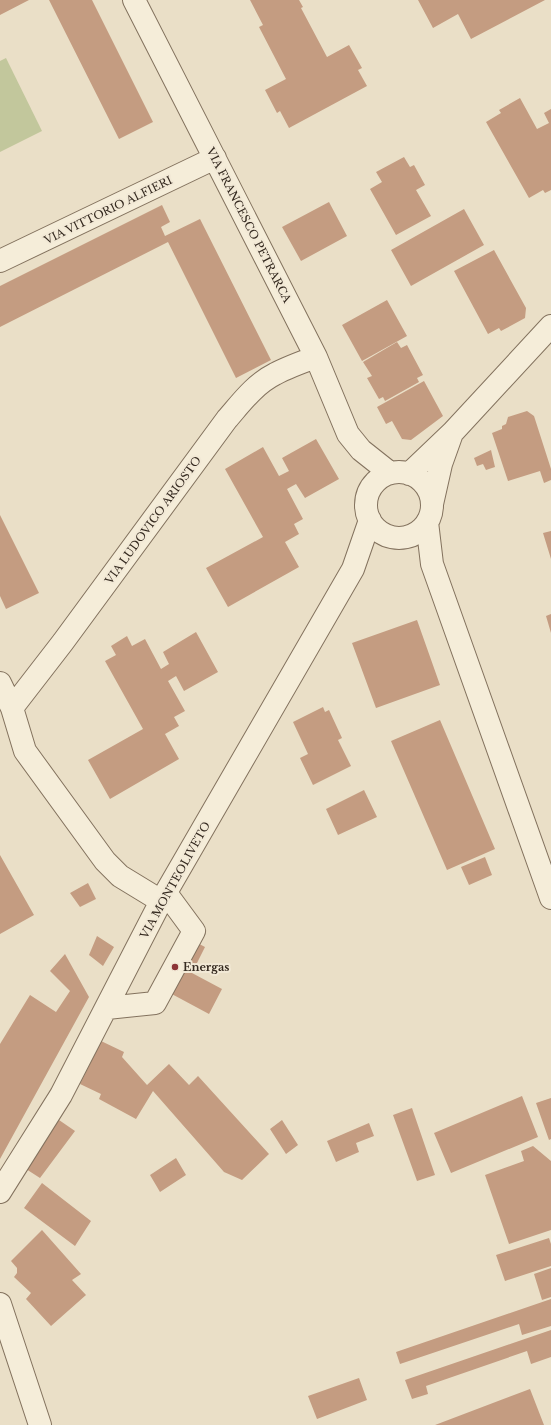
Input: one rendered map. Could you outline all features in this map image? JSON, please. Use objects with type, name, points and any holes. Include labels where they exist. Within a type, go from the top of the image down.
[{"type":"street","name":"VIA FRANCESCO PETRARCA","points":[[134,0],[316,357],[348,434],[361,450],[400,474]]},
{"type":"street","name":"VIA VITTORIO ALFIERI","points":[[0,261],[215,158]]},
{"type":"street","points":[[400,474],[453,432],[551,326]]},
{"type":"street","name":"VIA LUDOVICO ARIOSTO","points":[[12,708],[242,402],[263,381],[275,374],[316,357]]},
{"type":"street","points":[[394,537],[414,535],[430,513],[441,464],[453,432]]},
{"type":"street","name":"VIA FRANCESCO PETRARCA","points":[[361,450],[372,487]]},
{"type":"street","points":[[432,564],[394,537],[373,527],[368,516],[366,505],[372,487],[379,478],[400,474],[419,479],[427,488],[432,498],[430,513],[432,564],[551,898]]},
{"type":"street","name":"VIA MONTEOLIVETO","points":[[0,1192],[61,1095],[164,897],[353,569],[370,520]]},
{"type":"street","name":"VIA MONTEOLIVETO","points":[[353,569],[376,543],[394,537]]},
{"type":"street","points":[[0,683],[12,708],[25,751],[105,861],[120,876],[164,897],[194,932],[155,1003],[107,1008]]},
{"type":"street","points":[[0,1304],[40,1425]]},
{"type":"green space","points":[[6,58],[42,131],[0,152],[0,61]]},
{"type":"building","points":[[0,0],[29,0],[0,15]]},
{"type":"building","points":[[49,0],[92,0],[153,122],[119,139]]},
{"type":"building","points":[[250,0],[299,0],[303,7],[301,8],[327,57],[349,45],[362,68],[358,70],[367,86],[289,128],[280,111],[277,113],[265,90],[286,79],[259,27],[263,25]]},
{"type":"building","points":[[418,0],[545,0],[471,39],[458,14],[433,28]]},
{"type":"building","points":[[520,98],[537,129],[549,123],[544,113],[551,109],[551,190],[545,193],[543,190],[529,198],[486,122],[501,113],[499,110]]},
{"type":"building","points":[[404,157],[410,167],[414,165],[425,185],[416,190],[431,216],[396,235],[370,189],[382,182],[376,172]]},
{"type":"building","points":[[329,202],[347,236],[301,261],[282,227]]},
{"type":"building","points":[[162,205],[170,222],[161,227],[165,236],[200,219],[271,360],[236,378],[168,242],[0,327],[0,286]]},
{"type":"building","points":[[464,209],[484,245],[411,286],[391,250]]},
{"type":"building","points":[[494,250],[526,308],[525,318],[501,331],[499,328],[488,334],[454,271]]},
{"type":"building","points":[[387,300],[407,336],[362,361],[342,325]]},
{"type":"building","points":[[397,342],[401,348],[407,345],[423,375],[417,378],[419,382],[385,401],[383,397],[379,399],[367,378],[372,376],[363,362]]},
{"type":"building","points":[[424,381],[443,416],[411,440],[402,439],[392,421],[386,424],[377,407]]},
{"type":"building","points":[[527,411],[534,416],[551,469],[551,480],[544,483],[540,471],[508,481],[492,433],[502,429],[502,426],[506,424],[508,417]]},
{"type":"building","points":[[316,439],[339,479],[305,498],[296,484],[287,489],[303,519],[294,524],[299,534],[285,542],[299,567],[228,607],[206,568],[263,537],[225,469],[263,447],[279,476],[289,471],[282,458]]},
{"type":"building","points":[[491,450],[495,467],[486,470],[483,464],[477,466],[474,458]]},
{"type":"building","points":[[0,515],[39,593],[6,609],[0,596]]},
{"type":"building","points":[[551,531],[551,559],[543,533]]},
{"type":"building","points":[[551,614],[551,633],[546,616]]},
{"type":"building","points":[[417,620],[440,685],[376,708],[352,643]]},
{"type":"building","points":[[196,632],[218,672],[184,691],[176,676],[168,681],[185,711],[174,717],[179,726],[165,734],[179,759],[110,799],[88,760],[143,729],[105,661],[116,655],[111,646],[127,636],[132,646],[145,639],[161,669],[169,664],[163,652]]},
{"type":"building","points":[[323,707],[325,712],[329,710],[342,738],[338,740],[351,766],[313,785],[300,758],[308,754],[293,722]]},
{"type":"building","points":[[440,720],[495,849],[447,870],[391,741]]},
{"type":"building","points":[[364,790],[377,817],[338,835],[326,809]]},
{"type":"building","points":[[0,855],[34,915],[0,934]]},
{"type":"building","points":[[485,857],[492,875],[469,885],[461,867]]},
{"type":"building","points":[[88,883],[96,899],[80,907],[70,893]]},
{"type":"building","points":[[182,935],[205,947],[192,973],[222,989],[209,1014],[155,985]]},
{"type":"building","points":[[97,936],[114,947],[103,966],[89,955]]},
{"type":"building","points":[[65,954],[89,997],[0,1159],[0,1044],[30,995],[56,1012],[70,991],[50,971]]},
{"type":"building","points":[[101,1041],[124,1052],[122,1057],[147,1085],[169,1064],[189,1085],[198,1076],[269,1154],[242,1180],[224,1172],[153,1091],[136,1119],[99,1099],[101,1094],[80,1084]]},
{"type":"building","points":[[522,1096],[538,1137],[451,1173],[434,1133]]},
{"type":"building","points":[[551,1098],[551,1139],[549,1140],[536,1103]]},
{"type":"building","points":[[412,1108],[435,1175],[417,1181],[393,1115]]},
{"type":"building","points":[[59,1120],[75,1131],[40,1178],[26,1169]]},
{"type":"building","points":[[282,1120],[298,1145],[286,1154],[270,1129]]},
{"type":"building","points":[[369,1123],[374,1136],[356,1143],[359,1152],[336,1162],[327,1141]]},
{"type":"building","points":[[533,1146],[551,1161],[551,1230],[509,1244],[485,1175],[524,1161],[521,1151]]},
{"type":"building","points":[[176,1158],[186,1175],[160,1192],[150,1175]]},
{"type":"building","points":[[42,1183],[91,1221],[75,1246],[24,1208]]},
{"type":"building","points":[[42,1230],[81,1274],[72,1280],[86,1295],[51,1326],[26,1299],[31,1293],[14,1277],[17,1273],[17,1268],[11,1261]]},
{"type":"building","points":[[549,1238],[551,1244],[551,1266],[505,1281],[496,1255]]},
{"type":"building","points":[[551,1268],[551,1297],[542,1300],[534,1274]]},
{"type":"building","points":[[551,1299],[551,1326],[522,1335],[519,1324],[400,1364],[396,1352]]},
{"type":"building","points":[[551,1330],[551,1357],[531,1364],[527,1351],[426,1386],[428,1394],[412,1399],[405,1380]]},
{"type":"building","points":[[359,1378],[367,1400],[317,1419],[308,1396]]},
{"type":"building","points":[[530,1389],[544,1425],[435,1425]]},
{"type":"place","name":"Energas","points":[[175,967]]}]
